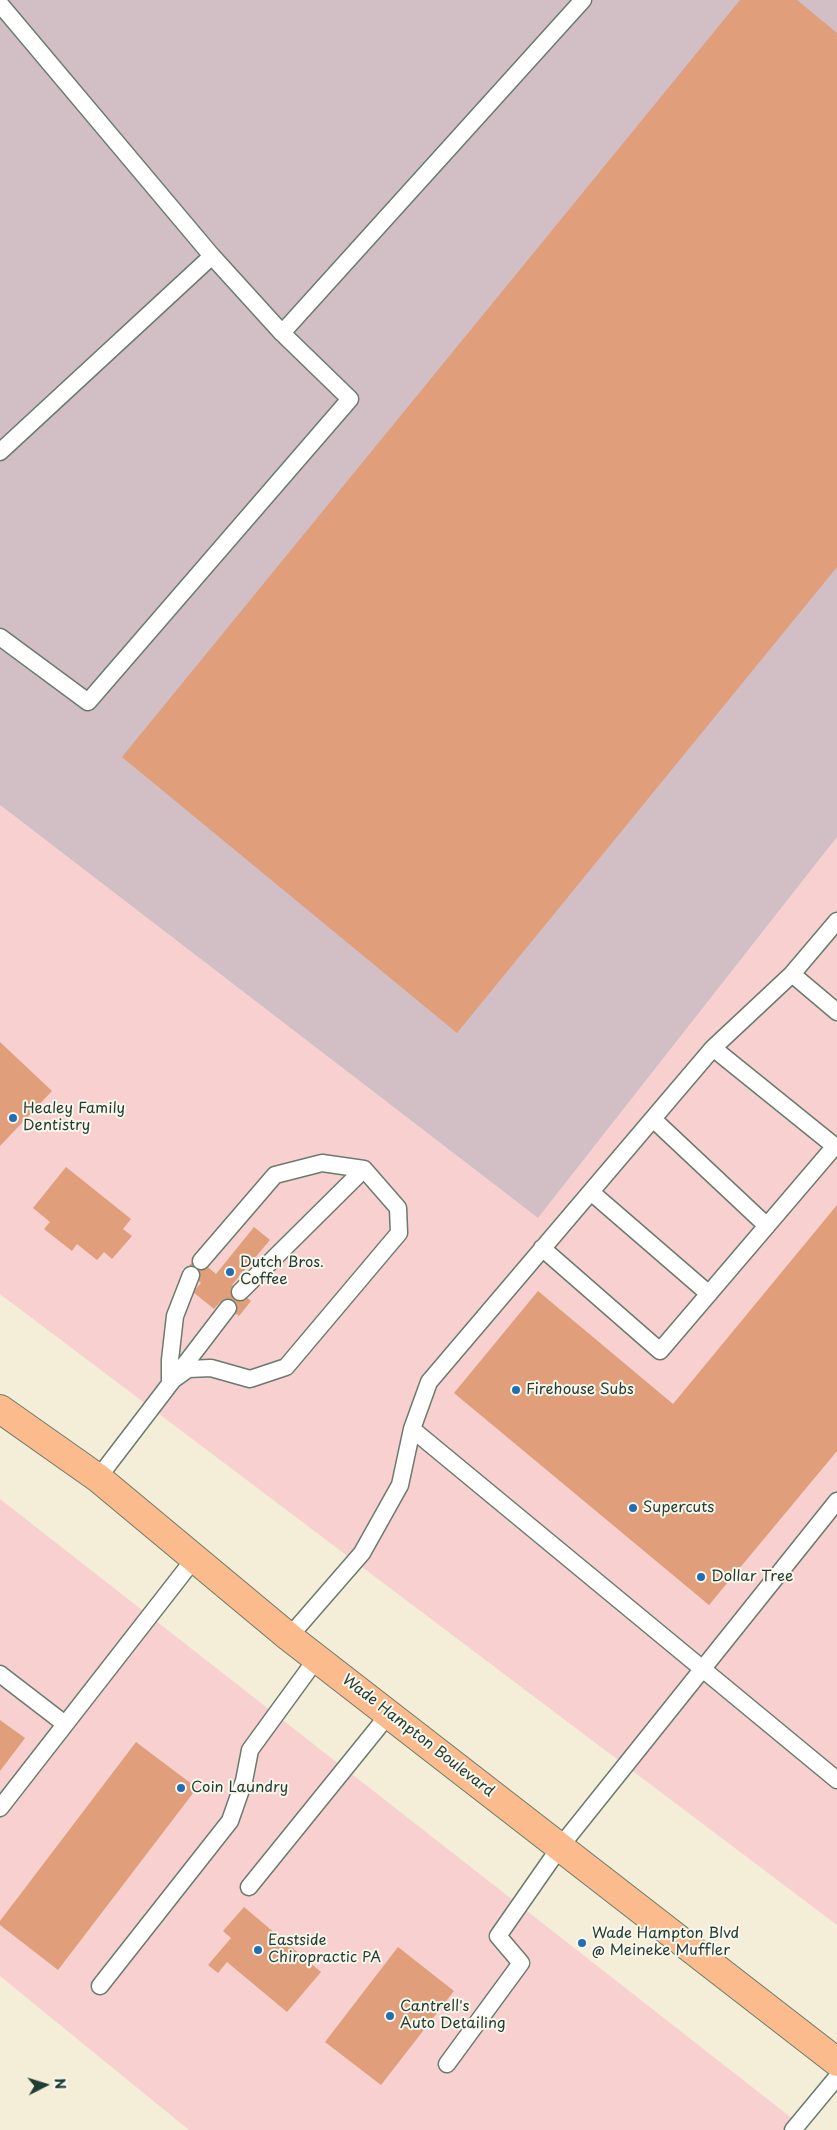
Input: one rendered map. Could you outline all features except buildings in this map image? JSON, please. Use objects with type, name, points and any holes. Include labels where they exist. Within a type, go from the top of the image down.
[{"type":"main road","name":"Wade Hampton Boulevard","points":[[0,1409],[98,1478],[289,1637],[837,2062]]},
{"type":"lane","points":[[282,333],[583,0]]},
{"type":"lane","points":[[0,4],[212,256],[282,333],[350,399],[88,702],[0,637]]},
{"type":"lane","points":[[0,452],[212,256]]},
{"type":"lane","points":[[289,1637],[362,1553],[400,1485],[412,1429],[429,1382],[713,1048],[792,974],[837,922]]},
{"type":"lane","points":[[792,974],[837,1012]]},
{"type":"lane","points":[[542,1248],[660,1350],[836,1147],[713,1048]]},
{"type":"lane","points":[[653,1119],[767,1226]]},
{"type":"lane","points":[[170,1382],[188,1369],[211,1368],[250,1379],[286,1367],[400,1234],[398,1208],[364,1169],[322,1163],[275,1175],[200,1261]]},
{"type":"lane","points":[[240,1292],[364,1169]]},
{"type":"lane","points":[[590,1192],[709,1294]]},
{"type":"lane","points":[[170,1382],[170,1360],[175,1316],[191,1275]]},
{"type":"lane","points":[[98,1478],[228,1308]]},
{"type":"lane","points":[[412,1429],[837,1780]]},
{"type":"lane","points":[[447,2064],[522,1963],[498,1936],[560,1847],[837,1500]]},
{"type":"lane","points":[[0,1808],[194,1559]]},
{"type":"lane","points":[[100,1986],[230,1821],[244,1781],[250,1750],[317,1658]]},
{"type":"lane","points":[[0,1674],[65,1724]]},
{"type":"lane","points":[[249,1887],[389,1714]]},
{"type":"lane","points":[[793,2130],[837,2077]]},
{"type":"shaded area","points":[[0,0],[837,0],[837,837],[538,1218],[0,805]]},
{"type":"shaded area","points":[[0,805],[538,1218],[837,837],[837,1925],[0,1294]]},
{"type":"shaded area","points":[[0,1499],[807,2130],[189,2130],[0,1976]]},
{"type":"place","name":"Healey Family Dentistry","points":[[13,1118]]},
{"type":"place","name":"Dutch Bros. Coffee","points":[[230,1272]]},
{"type":"place","name":"Firehouse Subs","points":[[516,1390]]},
{"type":"place","name":"Supercuts","points":[[633,1508]]},
{"type":"place","name":"Dollar Tree","points":[[701,1577]]},
{"type":"place","name":"Coin Laundry","points":[[181,1788]]},
{"type":"place","name":"Wade Hampton Blvd @ Meineke Muffler","points":[[582,1943]]},
{"type":"place","name":"Eastside Chiropractic PA","points":[[258,1950]]},
{"type":"place","name":"Cantrell's Auto Detailing","points":[[390,2016]]}]
